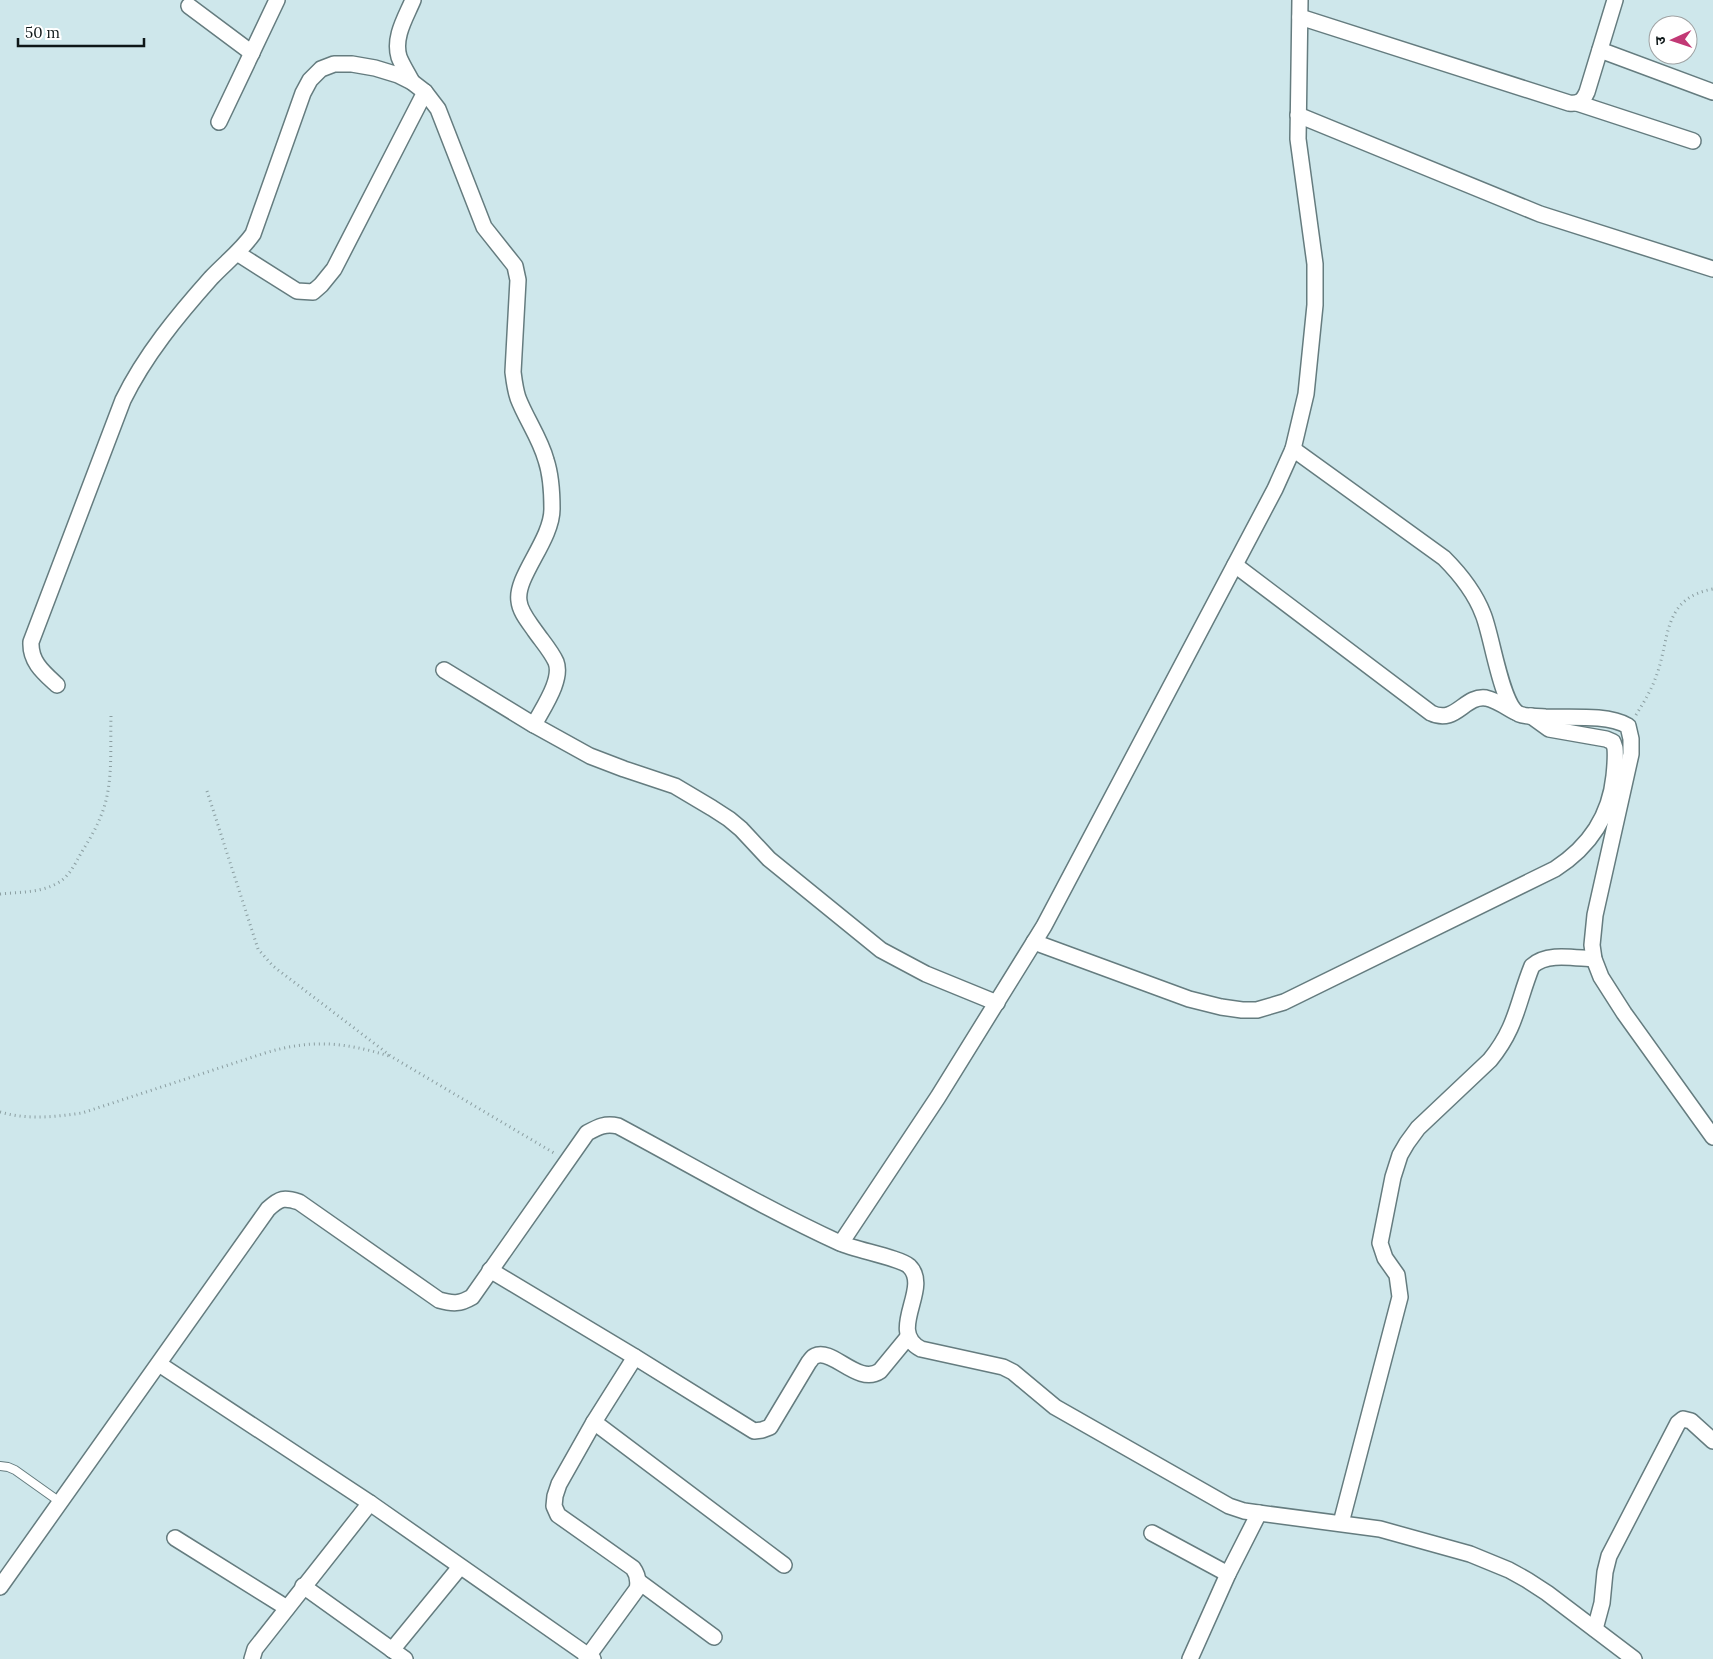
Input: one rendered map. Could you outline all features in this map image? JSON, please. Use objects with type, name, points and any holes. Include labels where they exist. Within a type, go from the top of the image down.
[{"type":"street","points":[[220,122],[277,0]]},
{"type":"street","points":[[412,82],[399,56],[398,42],[399,32],[413,0]]},
{"type":"street","points":[[841,1243],[938,1097],[1034,942],[1282,476],[1293,449],[1306,394],[1316,284],[1315,264],[1299,156],[1300,0]]},
{"type":"street","points":[[1577,103],[1584,100],[1587,92],[1614,0]]},
{"type":"street","points":[[189,6],[252,53]]},
{"type":"street","points":[[1300,17],[1693,141]]},
{"type":"street","points":[[1600,50],[1713,92]]},
{"type":"street","points":[[58,685],[35,662],[30,649],[31,642],[123,400],[134,378],[177,320],[225,263],[237,254],[253,234],[303,93],[310,80],[320,69],[334,64],[352,64],[398,75],[412,82],[425,92],[438,109],[484,226],[515,266],[518,280],[513,372],[515,387],[518,398],[546,460],[550,480],[552,510],[547,534],[523,580],[518,600],[522,611],[552,655],[558,673],[556,682],[534,725]]},
{"type":"street","points":[[237,254],[297,291],[313,292],[334,269],[425,92]]},
{"type":"street","points":[[1298,115],[1540,214],[1713,269]]},
{"type":"street","points":[[1034,942],[1189,999],[1221,1007],[1257,1010],[1284,1002],[1555,869],[1585,845],[1601,823],[1610,801],[1613,786],[1615,748],[1613,742],[1549,728],[1514,710],[1505,695],[1483,614],[1465,582],[1454,568],[1444,558],[1293,449]]},
{"type":"street","points":[[1235,565],[1437,716],[1449,715],[1471,701],[1481,698],[1492,700],[1525,715],[1615,720],[1628,726],[1631,754],[1595,915],[1592,936],[1594,959],[1607,988],[1713,1137]]},
{"type":"street","points":[[444,670],[534,725],[590,756],[675,786],[712,808],[741,829],[769,859],[881,950],[926,974],[997,1003]]},
{"type":"street","points":[[1340,1523],[1400,1298],[1397,1276],[1385,1258],[1380,1243],[1393,1177],[1400,1154],[1418,1128],[1490,1060],[1500,1048],[1515,1021],[1532,966],[1539,960],[1548,958],[1594,959]]},
{"type":"street","points":[[0,1587],[268,1209],[276,1201],[287,1198],[299,1202],[439,1300],[451,1304],[461,1303],[472,1297],[587,1133],[608,1124],[618,1126],[752,1198],[855,1250],[901,1262],[909,1266],[914,1275],[915,1286],[907,1329],[908,1337],[913,1345],[921,1349],[1003,1366],[1014,1372],[1055,1407],[1218,1501],[1244,1511],[1340,1523],[1400,1534],[1470,1554],[1490,1562],[1527,1580],[1634,1659]]},
{"type":"street","points":[[490,1270],[754,1431],[770,1427],[809,1362],[815,1356],[822,1355],[868,1376],[874,1375],[880,1372],[908,1337]]},
{"type":"street","points":[[159,1364],[370,1503],[589,1658],[637,1589],[637,1573],[633,1568],[558,1516],[554,1506],[555,1496],[559,1484],[594,1422],[635,1357]]},
{"type":"street","points":[[1595,1629],[1602,1603],[1604,1572],[1609,1556],[1678,1423],[1683,1419],[1691,1421],[1713,1441]]},
{"type":"street","points":[[594,1422],[784,1565]]},
{"type":"street","points":[[251,1659],[255,1649],[303,1586],[370,1503]]},
{"type":"street","points":[[1190,1659],[1228,1574],[1259,1513]]},
{"type":"street","points":[[1152,1533],[1228,1574]]},
{"type":"street","points":[[175,1538],[287,1608]]},
{"type":"street","points":[[392,1650],[460,1567]]},
{"type":"street","points":[[638,1581],[714,1637]]},
{"type":"street","points":[[303,1586],[406,1659]]},
{"type":"lane","points":[[0,1466],[15,1470],[60,1502]]},
{"type":"path","points":[[1628,726],[1648,696],[1657,674],[1666,632],[1676,611],[1699,592],[1713,589]]},
{"type":"path","points":[[0,894],[36,891],[45,888],[67,876],[74,865],[101,817],[105,803],[109,779],[112,716]]},
{"type":"path","points":[[208,791],[258,949],[264,958],[392,1057],[567,1161]]},
{"type":"path","points":[[0,1112],[32,1118],[82,1113],[265,1053],[305,1044],[326,1043],[350,1046],[392,1057]]}]
